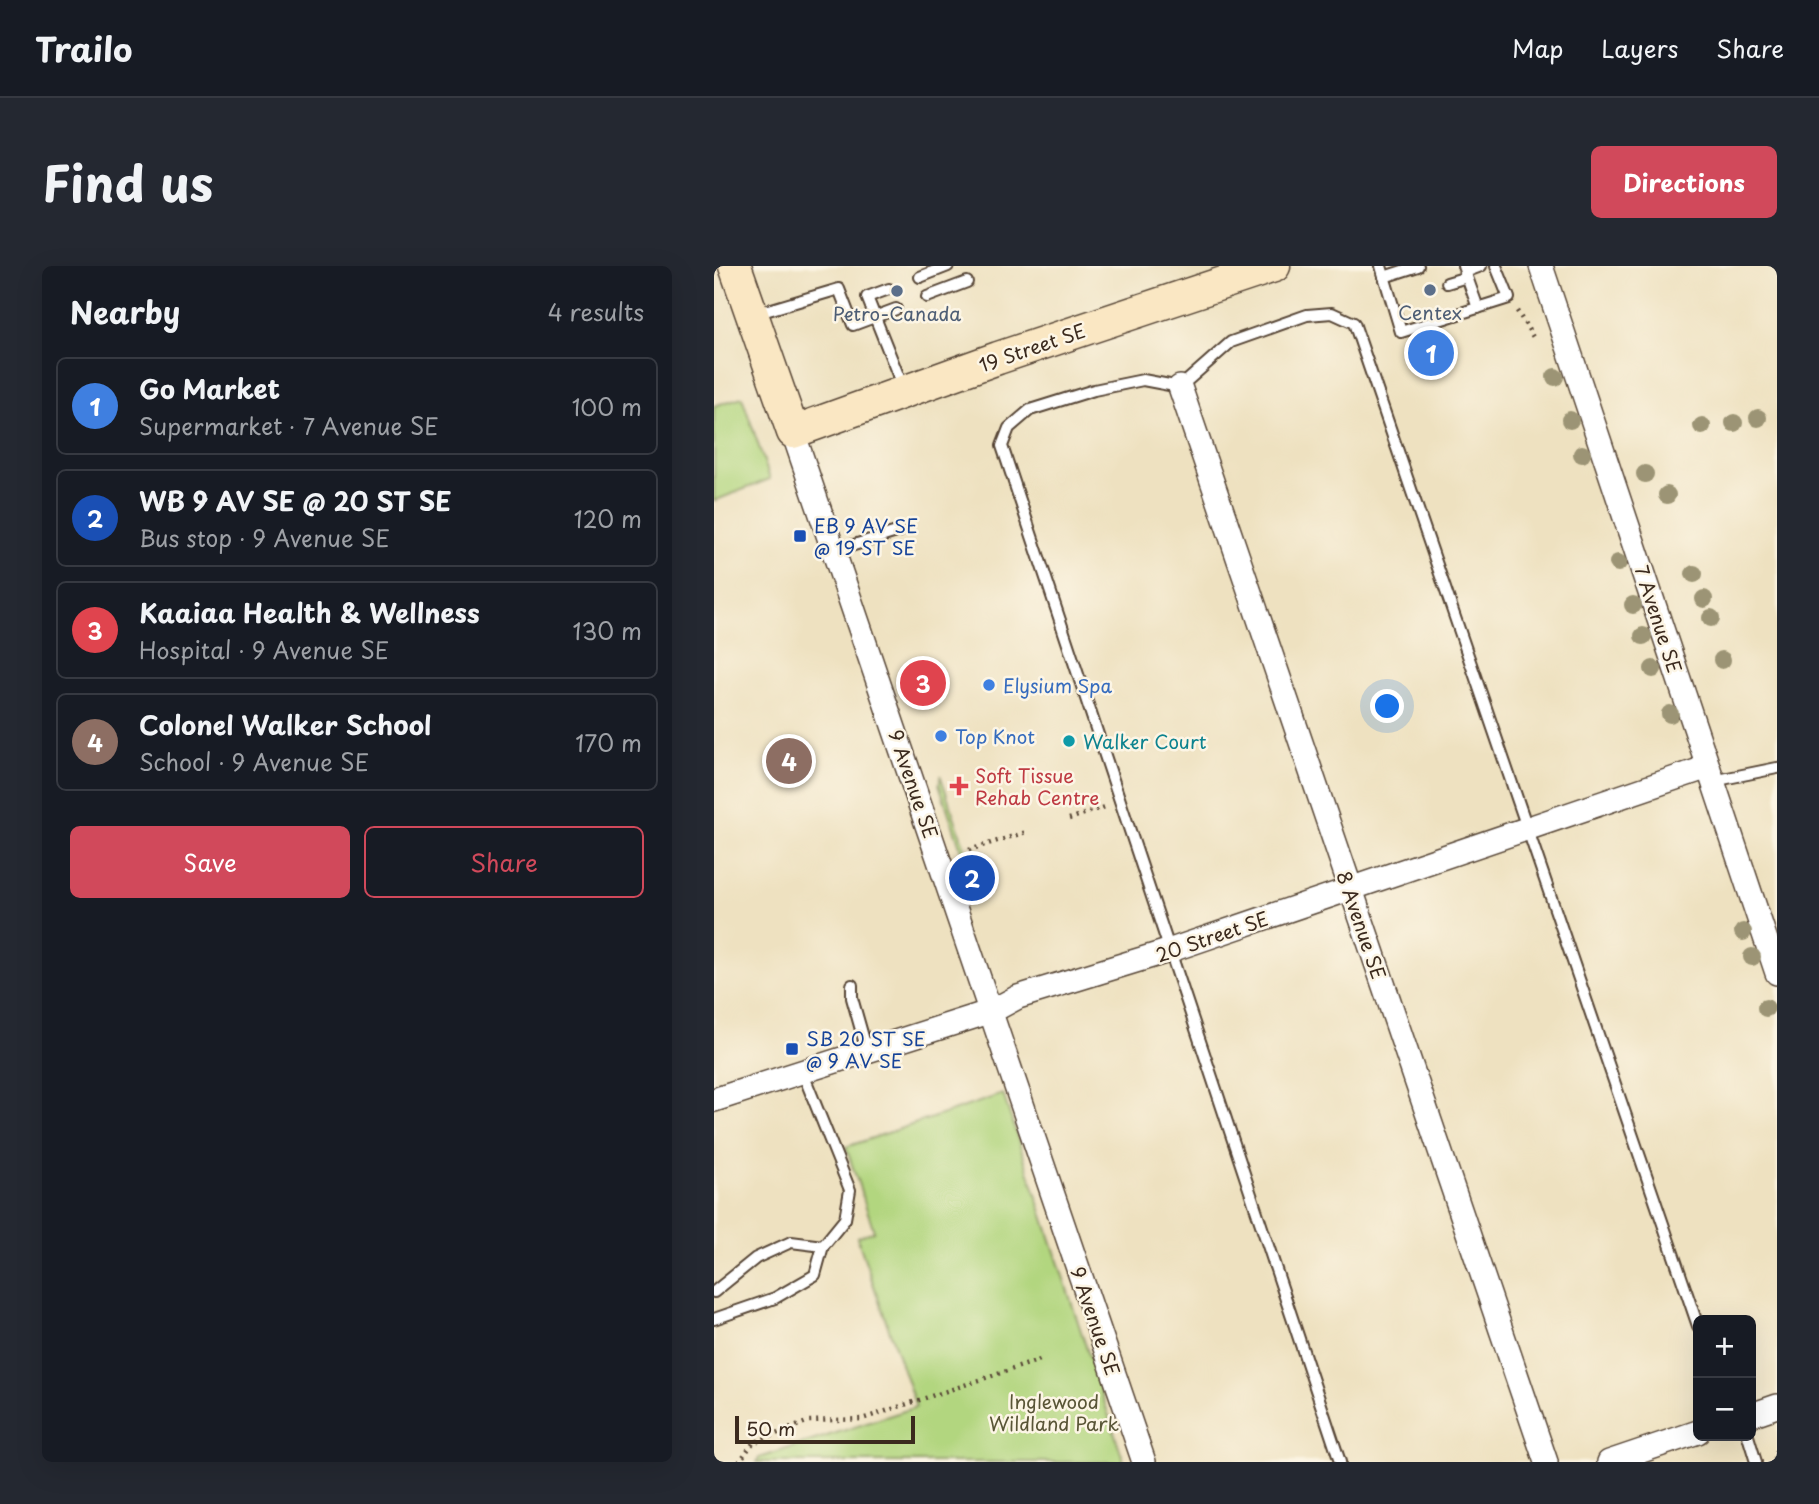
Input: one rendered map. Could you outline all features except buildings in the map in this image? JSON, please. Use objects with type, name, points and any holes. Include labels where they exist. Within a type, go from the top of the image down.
[{"type":"main road","name":"9 Avenue SE","points":[[735,266],[793,432]]},
{"type":"main road","name":"19 Street SE","points":[[793,432],[904,391],[1274,266]]},
{"type":"street","name":"7 Avenue SE","points":[[1541,266],[1777,973]]},
{"type":"street","name":"8 Avenue SE","points":[[1180,387],[1546,1462]]},
{"type":"street","name":"9 Avenue SE","points":[[793,432],[1144,1462]]},
{"type":"street","name":"20 Street SE","points":[[714,1100],[992,1011],[1018,998],[1168,951],[1529,828],[1711,774]]},
{"type":"street","points":[[1756,1413],[1777,1406]]},
{"type":"street","points":[[1609,1462],[1693,1434]]},
{"type":"lane","points":[[920,277],[948,266]]},
{"type":"lane","points":[[1418,266],[1382,271],[1401,332],[1509,298],[1496,266]]},
{"type":"lane","points":[[1447,283],[1481,266]]},
{"type":"lane","points":[[1465,272],[1478,308]]},
{"type":"lane","points":[[927,297],[967,282]]},
{"type":"lane","points":[[752,315],[839,289],[853,325],[896,309]]},
{"type":"lane","points":[[889,289],[867,298],[904,391]]},
{"type":"lane","points":[[1392,302],[1405,298]]},
{"type":"lane","points":[[1340,1462],[1002,446],[1009,428],[1030,410],[1094,390],[1143,380],[1180,387],[1231,342],[1307,315],[1332,313],[1354,323],[1694,1315]]},
{"type":"lane","points":[[834,551],[900,531]]},
{"type":"lane","points":[[1711,774],[1777,768]]},
{"type":"lane","points":[[852,985],[852,999],[867,1051]]},
{"type":"lane","points":[[714,1319],[775,1298],[815,1275],[823,1246],[845,1219],[850,1190],[803,1071]]},
{"type":"lane","points":[[714,1292],[756,1258],[791,1242],[823,1246]]},
{"type":"lane","points":[[1750,1441],[1756,1462]]},
{"type":"path","points":[[1509,298],[1533,337]]},
{"type":"path","points":[[1069,819],[1120,803]]},
{"type":"path","points":[[969,850],[1026,832]]},
{"type":"path","points":[[739,1462],[753,1443],[809,1421],[862,1419],[1040,1360]]},
{"type":"path","points":[[1774,1462],[1777,1446]]},
{"type":"green space","points":[[742,397],[770,479],[714,501],[714,406]]},
{"type":"green space","points":[[941,777],[974,875],[970,876],[939,784]]},
{"type":"green space","name":"Inglewood Wildland Park","points":[[1003,1094],[1124,1462],[757,1462],[759,1458],[916,1407],[857,1237],[874,1231],[846,1147]]},
{"type":"place","name":"Centex","points":[[1430,290]]},
{"type":"place","name":"Petro-Canada","points":[[897,291]]},
{"type":"place","name":"Go Market","points":[[1431,353]]},
{"type":"place","name":"EB 9 AV SE @ 19 ST SE","points":[[800,536]]},
{"type":"place","name":"Kaaiaa Health & Wellness","points":[[923,683]]},
{"type":"place","name":"Elysium Spa","points":[[989,685]]},
{"type":"place","name":"Top Knot","points":[[941,736]]},
{"type":"place","name":"Walker Court","points":[[1069,741]]},
{"type":"place","name":"Colonel Walker School","points":[[789,761]]},
{"type":"place","name":"Soft Tissue Rehab Centre","points":[[959,786]]},
{"type":"place","name":"WB 9 AV SE @ 20 ST SE","points":[[972,878]]},
{"type":"place","name":"SB 20 ST SE @ 9 AV SE","points":[[792,1049]]}]
